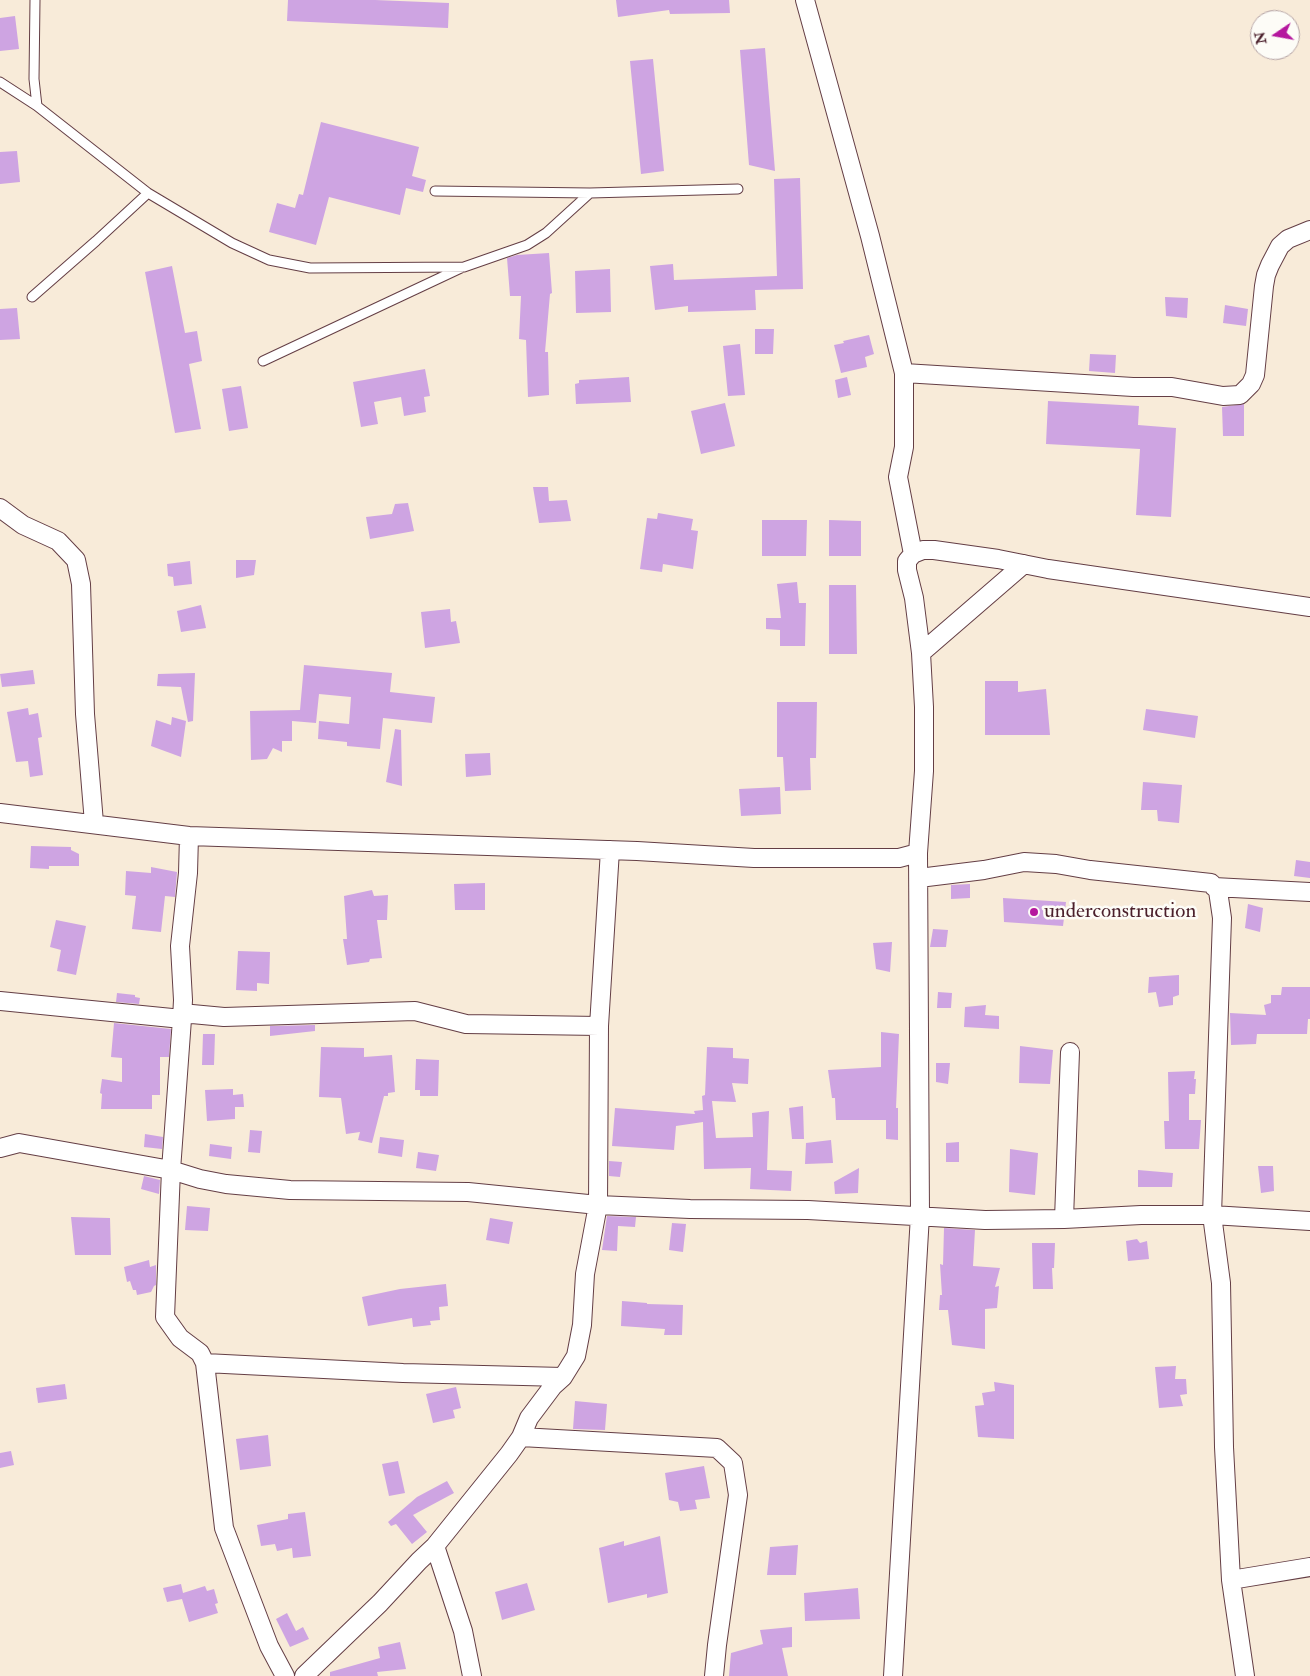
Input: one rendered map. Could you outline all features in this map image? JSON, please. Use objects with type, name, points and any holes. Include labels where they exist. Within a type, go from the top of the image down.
[{"type":"street","points":[[805,0],[870,236],[904,372],[904,447],[898,478],[913,554]]},
{"type":"street","points":[[904,372],[1133,388],[1172,388],[1223,396],[1240,395],[1251,384],[1255,374],[1264,286],[1270,265],[1280,246],[1288,239],[1310,230]]},
{"type":"street","points":[[0,508],[23,526],[58,541],[76,560],[81,584],[85,714],[94,824]]},
{"type":"street","points":[[893,1676],[920,1215],[918,853],[924,771],[924,707],[921,653],[907,561],[913,554],[923,550],[934,550],[1114,579],[1310,607]]},
{"type":"street","points":[[921,653],[1024,564]]},
{"type":"street","points":[[0,813],[189,836],[610,850],[754,858],[899,858],[918,853]]},
{"type":"street","points":[[189,836],[188,873],[180,946],[182,1017],[171,1170],[165,1317],[180,1338],[200,1353],[205,1363],[224,1528],[269,1646],[285,1676]]},
{"type":"street","points":[[307,1675],[435,1546],[521,1437],[529,1418],[552,1386],[564,1377],[576,1356],[582,1325],[585,1274],[598,1205],[599,1026],[610,850]]},
{"type":"street","points":[[919,878],[1024,862],[1056,864],[1090,870],[1211,883],[1218,891],[1222,918],[1212,1215],[1221,1283],[1224,1447],[1231,1580],[1245,1676]]},
{"type":"street","points":[[1214,887],[1310,892]]},
{"type":"street","points":[[0,1001],[182,1017],[415,1011],[466,1024],[599,1026]]},
{"type":"street","points":[[1064,1219],[1070,1052]]},
{"type":"street","points":[[0,1148],[19,1143],[171,1170],[200,1179],[226,1184],[281,1189],[468,1192],[598,1205],[690,1209],[808,1210],[985,1220],[1064,1219],[1141,1215],[1212,1215],[1310,1221]]},
{"type":"street","points":[[205,1363],[403,1373],[564,1377]]},
{"type":"street","points":[[521,1437],[716,1448],[733,1463],[738,1495],[716,1645],[714,1676]]},
{"type":"street","points":[[435,1546],[463,1631],[472,1676]]},
{"type":"street","points":[[1231,1580],[1310,1567]]},
{"type":"lane","points":[[34,0],[34,79],[37,106]]},
{"type":"lane","points":[[0,82],[37,106],[148,193],[232,243],[269,260],[310,268],[464,267]]},
{"type":"lane","points":[[435,191],[590,193],[738,189]]},
{"type":"lane","points":[[32,296],[148,193]]},
{"type":"lane","points":[[263,361],[464,267],[527,245],[546,233],[590,193]]},
{"type":"building","points":[[288,0],[375,0],[449,3],[448,28],[287,21]]},
{"type":"building","points":[[616,0],[729,0],[730,13],[670,14],[669,10],[618,17]]},
{"type":"building","points":[[15,16],[19,49],[0,51],[0,18]]},
{"type":"building","points":[[765,48],[775,171],[749,165],[740,50]]},
{"type":"building","points":[[653,59],[664,171],[641,174],[630,61]]},
{"type":"building","points":[[321,122],[419,147],[412,176],[426,180],[423,192],[406,188],[400,215],[329,197],[316,245],[269,232],[277,203],[295,208],[299,194],[303,195]]},
{"type":"building","points":[[17,151],[20,182],[0,184],[0,152]]},
{"type":"building","points":[[800,178],[803,289],[755,290],[756,310],[688,312],[688,306],[655,310],[650,266],[673,264],[674,280],[777,276],[774,179]]},
{"type":"building","points":[[549,253],[552,293],[550,294],[545,352],[548,352],[549,395],[528,397],[526,340],[519,339],[521,296],[510,296],[507,258],[517,255]]},
{"type":"building","points":[[172,266],[185,333],[197,331],[202,361],[189,364],[201,429],[175,433],[145,272]]},
{"type":"building","points":[[610,269],[611,312],[576,313],[575,271]]},
{"type":"building","points":[[1165,297],[1188,298],[1187,318],[1166,316]]},
{"type":"building","points":[[1225,305],[1248,309],[1246,326],[1223,323]]},
{"type":"building","points":[[17,308],[20,339],[0,340],[0,309]]},
{"type":"building","points":[[755,329],[774,329],[773,354],[755,354]]},
{"type":"building","points":[[869,335],[874,354],[865,357],[867,367],[841,373],[834,345]]},
{"type":"building","points":[[740,344],[745,395],[728,396],[723,346]]},
{"type":"building","points":[[1090,354],[1116,355],[1115,373],[1089,371]]},
{"type":"building","points":[[425,369],[430,396],[424,397],[426,412],[404,416],[401,397],[374,402],[378,424],[361,427],[353,382]]},
{"type":"building","points":[[629,377],[631,402],[576,404],[575,384],[579,383],[579,380]]},
{"type":"building","points":[[847,377],[851,395],[838,398],[835,380]]},
{"type":"building","points":[[241,386],[248,428],[229,431],[222,389]]},
{"type":"building","points":[[1048,401],[1139,406],[1138,425],[1176,428],[1171,517],[1136,515],[1140,449],[1046,444]]},
{"type":"building","points":[[725,403],[735,446],[701,454],[691,411]]},
{"type":"building","points":[[1244,404],[1244,436],[1223,436],[1222,407]]},
{"type":"building","points":[[533,487],[548,487],[549,501],[567,500],[571,521],[539,523]]},
{"type":"building","points":[[408,503],[414,531],[370,539],[366,517],[392,514],[395,504]]},
{"type":"building","points":[[658,513],[693,519],[691,530],[698,531],[693,569],[663,564],[662,572],[640,569],[647,518],[657,519]]},
{"type":"building","points":[[762,520],[807,520],[806,556],[762,556]]},
{"type":"building","points":[[829,520],[861,521],[861,556],[829,556]]},
{"type":"building","points":[[236,560],[256,560],[254,575],[236,578]]},
{"type":"building","points":[[190,561],[192,584],[174,586],[173,577],[168,576],[167,564]]},
{"type":"building","points":[[797,582],[799,603],[806,603],[805,646],[780,646],[780,630],[766,629],[766,618],[781,618],[777,584]]},
{"type":"building","points":[[829,585],[856,585],[857,654],[829,654]]},
{"type":"building","points":[[201,605],[206,628],[181,632],[177,611]]},
{"type":"building","points":[[450,609],[451,622],[456,621],[460,643],[425,648],[421,612]]},
{"type":"building","points":[[304,665],[392,673],[390,692],[435,697],[432,723],[383,718],[380,749],[347,746],[347,742],[318,739],[319,721],[349,724],[351,697],[319,694],[316,723],[292,721],[292,741],[282,741],[282,752],[273,748],[267,759],[251,760],[250,711],[300,710]]},
{"type":"building","points":[[33,670],[35,684],[2,687],[0,674]]},
{"type":"building","points":[[195,673],[193,721],[188,722],[181,687],[157,686],[158,674]]},
{"type":"building","points":[[985,681],[1018,681],[1018,692],[1046,689],[1050,735],[985,735]]},
{"type":"building","points":[[777,702],[817,702],[816,758],[810,758],[811,790],[785,791],[783,757],[777,757]]},
{"type":"building","points":[[28,708],[29,715],[38,713],[42,737],[38,738],[43,775],[30,777],[28,761],[16,762],[7,712]]},
{"type":"building","points":[[1146,709],[1198,716],[1195,738],[1143,730]]},
{"type":"building","points":[[172,717],[186,721],[181,757],[151,746],[156,720],[171,725]]},
{"type":"building","points":[[395,729],[401,730],[402,786],[386,782]]},
{"type":"building","points":[[490,753],[491,775],[466,777],[465,754]]},
{"type":"building","points":[[1143,782],[1182,785],[1179,823],[1158,821],[1157,810],[1141,810]]},
{"type":"building","points":[[780,787],[781,814],[741,816],[739,789]]},
{"type":"building","points":[[31,846],[71,847],[71,850],[79,854],[79,866],[49,866],[49,869],[30,868]]},
{"type":"building","points":[[1296,860],[1310,862],[1310,878],[1294,876]]},
{"type":"building","points":[[151,867],[177,872],[175,897],[165,896],[161,932],[132,929],[136,896],[125,895],[126,871],[151,873]]},
{"type":"building","points":[[485,883],[485,910],[455,910],[454,884]]},
{"type":"building","points":[[970,884],[970,898],[951,899],[951,885]]},
{"type":"building","points":[[372,890],[374,896],[388,895],[387,920],[377,920],[382,958],[347,965],[343,939],[347,939],[344,896]]},
{"type":"building","name":"underconstruction","points":[[1003,898],[1066,902],[1063,926],[1004,922]]},
{"type":"building","points":[[1248,904],[1263,908],[1260,932],[1245,928]]},
{"type":"building","points":[[56,920],[86,926],[76,975],[57,971],[61,950],[50,947]]},
{"type":"building","points":[[933,929],[948,930],[946,947],[930,947]]},
{"type":"building","points":[[892,942],[890,972],[876,969],[873,943]]},
{"type":"building","points":[[238,951],[270,952],[269,984],[257,983],[257,991],[236,990]]},
{"type":"building","points":[[1179,975],[1179,995],[1173,997],[1173,1005],[1159,1007],[1156,992],[1148,993],[1149,977]]},
{"type":"building","points":[[1282,987],[1310,987],[1310,1019],[1308,1019],[1307,1034],[1257,1034],[1256,1044],[1231,1045],[1230,1013],[1266,1015],[1264,1005],[1271,1003],[1271,995],[1281,995]]},
{"type":"building","points":[[938,992],[952,993],[951,1008],[937,1008]]},
{"type":"building","points":[[117,993],[135,995],[135,997],[140,998],[139,1004],[116,1002]]},
{"type":"building","points":[[986,1005],[985,1015],[999,1016],[999,1029],[964,1027],[965,1007]]},
{"type":"building","points":[[114,1023],[171,1029],[169,1057],[160,1057],[160,1095],[152,1095],[152,1109],[101,1109],[102,1094],[100,1093],[102,1079],[122,1082],[122,1058],[111,1057]]},
{"type":"building","points":[[315,1025],[315,1031],[270,1036],[270,1026]]},
{"type":"building","points":[[881,1032],[899,1034],[896,1108],[898,1108],[898,1140],[886,1139],[886,1120],[836,1120],[835,1098],[832,1098],[828,1070],[881,1067]]},
{"type":"building","points":[[203,1034],[215,1034],[214,1065],[202,1065]]},
{"type":"building","points":[[1020,1046],[1053,1050],[1050,1084],[1019,1083]]},
{"type":"building","points":[[321,1047],[364,1048],[364,1057],[392,1055],[395,1092],[384,1096],[372,1143],[358,1140],[360,1132],[346,1134],[341,1098],[319,1097]]},
{"type":"building","points":[[707,1047],[733,1048],[733,1058],[749,1059],[748,1084],[732,1083],[736,1102],[712,1101],[716,1138],[753,1137],[752,1113],[769,1111],[767,1170],[792,1171],[791,1191],[750,1189],[751,1168],[704,1169],[703,1122],[676,1126],[674,1150],[612,1146],[615,1108],[695,1114],[694,1111],[703,1110],[702,1096],[705,1095]]},
{"type":"building","points":[[416,1059],[439,1060],[438,1096],[420,1096],[420,1090],[415,1090]]},
{"type":"building","points":[[936,1063],[950,1063],[948,1084],[936,1082]]},
{"type":"building","points":[[1195,1071],[1195,1094],[1189,1094],[1189,1120],[1201,1120],[1199,1149],[1165,1149],[1164,1121],[1169,1121],[1168,1072]]},
{"type":"building","points":[[233,1089],[233,1095],[243,1094],[244,1107],[235,1107],[235,1119],[207,1121],[205,1090]]},
{"type":"building","points":[[803,1106],[804,1139],[792,1139],[789,1108]]},
{"type":"building","points":[[250,1130],[262,1131],[260,1153],[248,1152]]},
{"type":"building","points":[[145,1134],[163,1137],[162,1149],[144,1147]]},
{"type":"building","points":[[380,1137],[404,1140],[402,1157],[378,1153]]},
{"type":"building","points":[[831,1140],[833,1163],[805,1164],[806,1143]]},
{"type":"building","points":[[959,1142],[959,1162],[946,1162],[946,1143]]},
{"type":"building","points":[[210,1144],[232,1147],[231,1159],[209,1156]]},
{"type":"building","points":[[1010,1149],[1038,1153],[1035,1195],[1009,1192]]},
{"type":"building","points":[[418,1152],[439,1155],[436,1171],[416,1168]]},
{"type":"building","points":[[609,1161],[622,1162],[620,1177],[609,1176]]},
{"type":"building","points":[[1258,1166],[1273,1166],[1274,1191],[1261,1193]]},
{"type":"building","points":[[859,1168],[858,1193],[835,1194],[834,1182]]},
{"type":"building","points":[[1138,1170],[1173,1173],[1172,1187],[1138,1187]]},
{"type":"building","points":[[144,1176],[160,1180],[159,1194],[141,1189]]},
{"type":"building","points":[[187,1206],[210,1208],[208,1231],[185,1230]]},
{"type":"building","points":[[607,1216],[636,1217],[635,1227],[618,1226],[617,1251],[602,1250]]},
{"type":"building","points":[[71,1217],[110,1218],[111,1255],[75,1255]]},
{"type":"building","points":[[490,1218],[513,1222],[509,1244],[486,1240]]},
{"type":"building","points":[[672,1223],[686,1224],[683,1252],[669,1250]]},
{"type":"building","points":[[944,1228],[975,1230],[973,1266],[1000,1268],[995,1287],[999,1286],[997,1308],[985,1309],[985,1349],[952,1345],[948,1310],[939,1310],[940,1295],[942,1295],[940,1264],[943,1265]]},
{"type":"building","points":[[1137,1239],[1140,1243],[1147,1241],[1149,1259],[1128,1261],[1126,1241]]},
{"type":"building","points":[[1032,1243],[1055,1243],[1054,1268],[1052,1268],[1053,1289],[1033,1289]]},
{"type":"building","points":[[149,1260],[150,1267],[156,1265],[156,1285],[151,1292],[137,1295],[130,1281],[127,1282],[124,1267]]},
{"type":"building","points":[[446,1284],[448,1306],[439,1307],[440,1320],[430,1321],[431,1325],[413,1327],[412,1318],[368,1326],[362,1297],[400,1289]]},
{"type":"building","points":[[622,1301],[683,1305],[682,1335],[664,1335],[665,1329],[621,1326]]},
{"type":"building","points":[[1176,1366],[1175,1379],[1186,1379],[1187,1394],[1180,1395],[1183,1406],[1159,1408],[1155,1367]]},
{"type":"building","points":[[994,1382],[1014,1385],[1014,1439],[978,1437],[975,1406],[984,1405],[982,1393],[995,1391]]},
{"type":"building","points":[[65,1384],[67,1399],[38,1403],[36,1388]]},
{"type":"building","points":[[456,1387],[461,1408],[453,1410],[455,1418],[433,1423],[426,1394]]},
{"type":"building","points":[[575,1401],[607,1404],[605,1430],[573,1429]]},
{"type":"building","points":[[268,1435],[271,1466],[240,1470],[236,1439]]},
{"type":"building","points":[[11,1451],[14,1465],[0,1468],[0,1453]]},
{"type":"building","points":[[398,1461],[405,1493],[389,1496],[382,1464]]},
{"type":"building","points":[[704,1466],[710,1498],[695,1500],[697,1509],[680,1511],[678,1502],[669,1500],[665,1473]]},
{"type":"building","points":[[447,1481],[454,1493],[413,1515],[427,1532],[412,1544],[396,1524],[391,1526],[388,1522],[417,1497]]},
{"type":"building","points":[[305,1512],[311,1556],[293,1558],[292,1548],[277,1551],[275,1544],[261,1546],[257,1525],[288,1519],[288,1514]]},
{"type":"building","points":[[660,1536],[668,1593],[647,1598],[647,1594],[608,1603],[599,1548],[624,1541],[624,1546]]},
{"type":"building","points":[[798,1545],[796,1575],[767,1575],[770,1547]]},
{"type":"building","points":[[527,1583],[535,1610],[502,1620],[495,1592]]},
{"type":"building","points":[[181,1584],[183,1593],[205,1586],[207,1591],[214,1589],[218,1603],[215,1604],[218,1613],[189,1622],[182,1599],[167,1602],[163,1588]]},
{"type":"building","points":[[858,1588],[860,1619],[805,1621],[804,1593]]},
{"type":"building","points":[[287,1613],[296,1631],[303,1627],[309,1639],[290,1647],[276,1619]]},
{"type":"building","points":[[792,1627],[792,1647],[782,1648],[788,1676],[729,1676],[731,1653],[763,1644],[760,1630]]},
{"type":"building","points":[[400,1642],[406,1669],[377,1672],[378,1676],[330,1676],[330,1672],[380,1658],[378,1647]]},
{"type":"place","name":"underconstruction","points":[[1034,912]]}]
